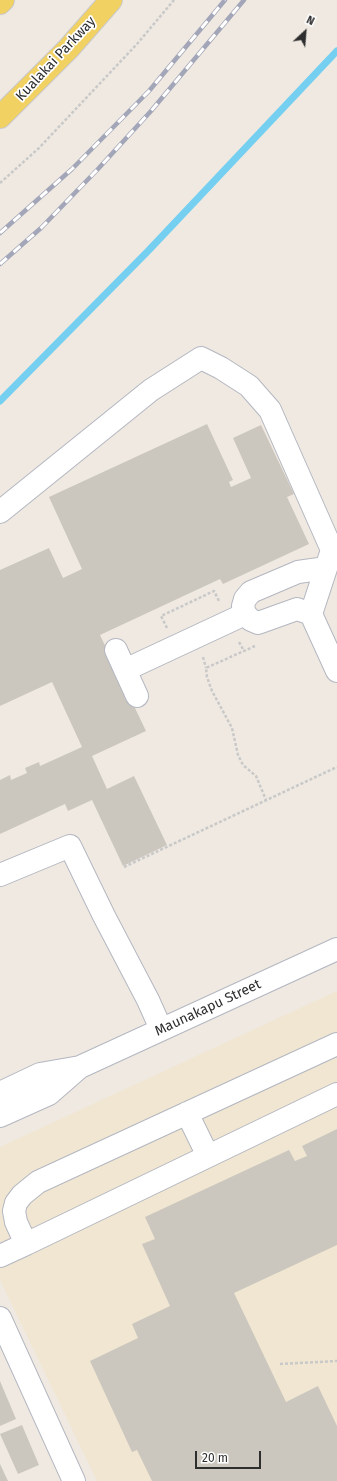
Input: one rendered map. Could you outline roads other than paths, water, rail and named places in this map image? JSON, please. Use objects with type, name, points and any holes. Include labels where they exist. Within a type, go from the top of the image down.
[{"type":"main road","points":[[0,3],[3,0]]},
{"type":"main road","name":"Kualakai Parkway","points":[[0,117],[69,48],[111,0]]},
{"type":"street","points":[[0,512],[151,390],[201,358],[221,368],[249,386],[270,410],[332,550],[312,614],[337,671]]},
{"type":"street","points":[[312,614],[296,609],[258,623],[251,620],[245,614],[243,606],[246,599],[252,592],[298,572],[326,568]]},
{"type":"street","points":[[125,670],[245,614]]},
{"type":"street","points":[[116,650],[137,696]]},
{"type":"street","points":[[0,876],[70,846],[104,916],[148,1000],[161,1029]]},
{"type":"street","name":"Maunakapu Street","points":[[0,1093],[40,1074],[80,1067],[337,949]]},
{"type":"street","points":[[26,1244],[16,1222],[14,1211],[19,1199],[28,1189],[38,1182],[337,1044]]},
{"type":"street","name":"Maunakapu Street","points":[[0,1116],[49,1094],[80,1067]]},
{"type":"street","points":[[0,1256],[337,1094]]},
{"type":"street","points":[[187,1113],[208,1156]]},
{"type":"street","points":[[0,1318],[74,1481]]},
{"type":"waterway","points":[[0,401],[149,250],[337,51]]},
{"type":"railway","points":[[0,233],[72,169],[149,91],[225,0]]},
{"type":"railway","points":[[0,264],[41,228],[98,169],[151,111],[244,0]]}]
